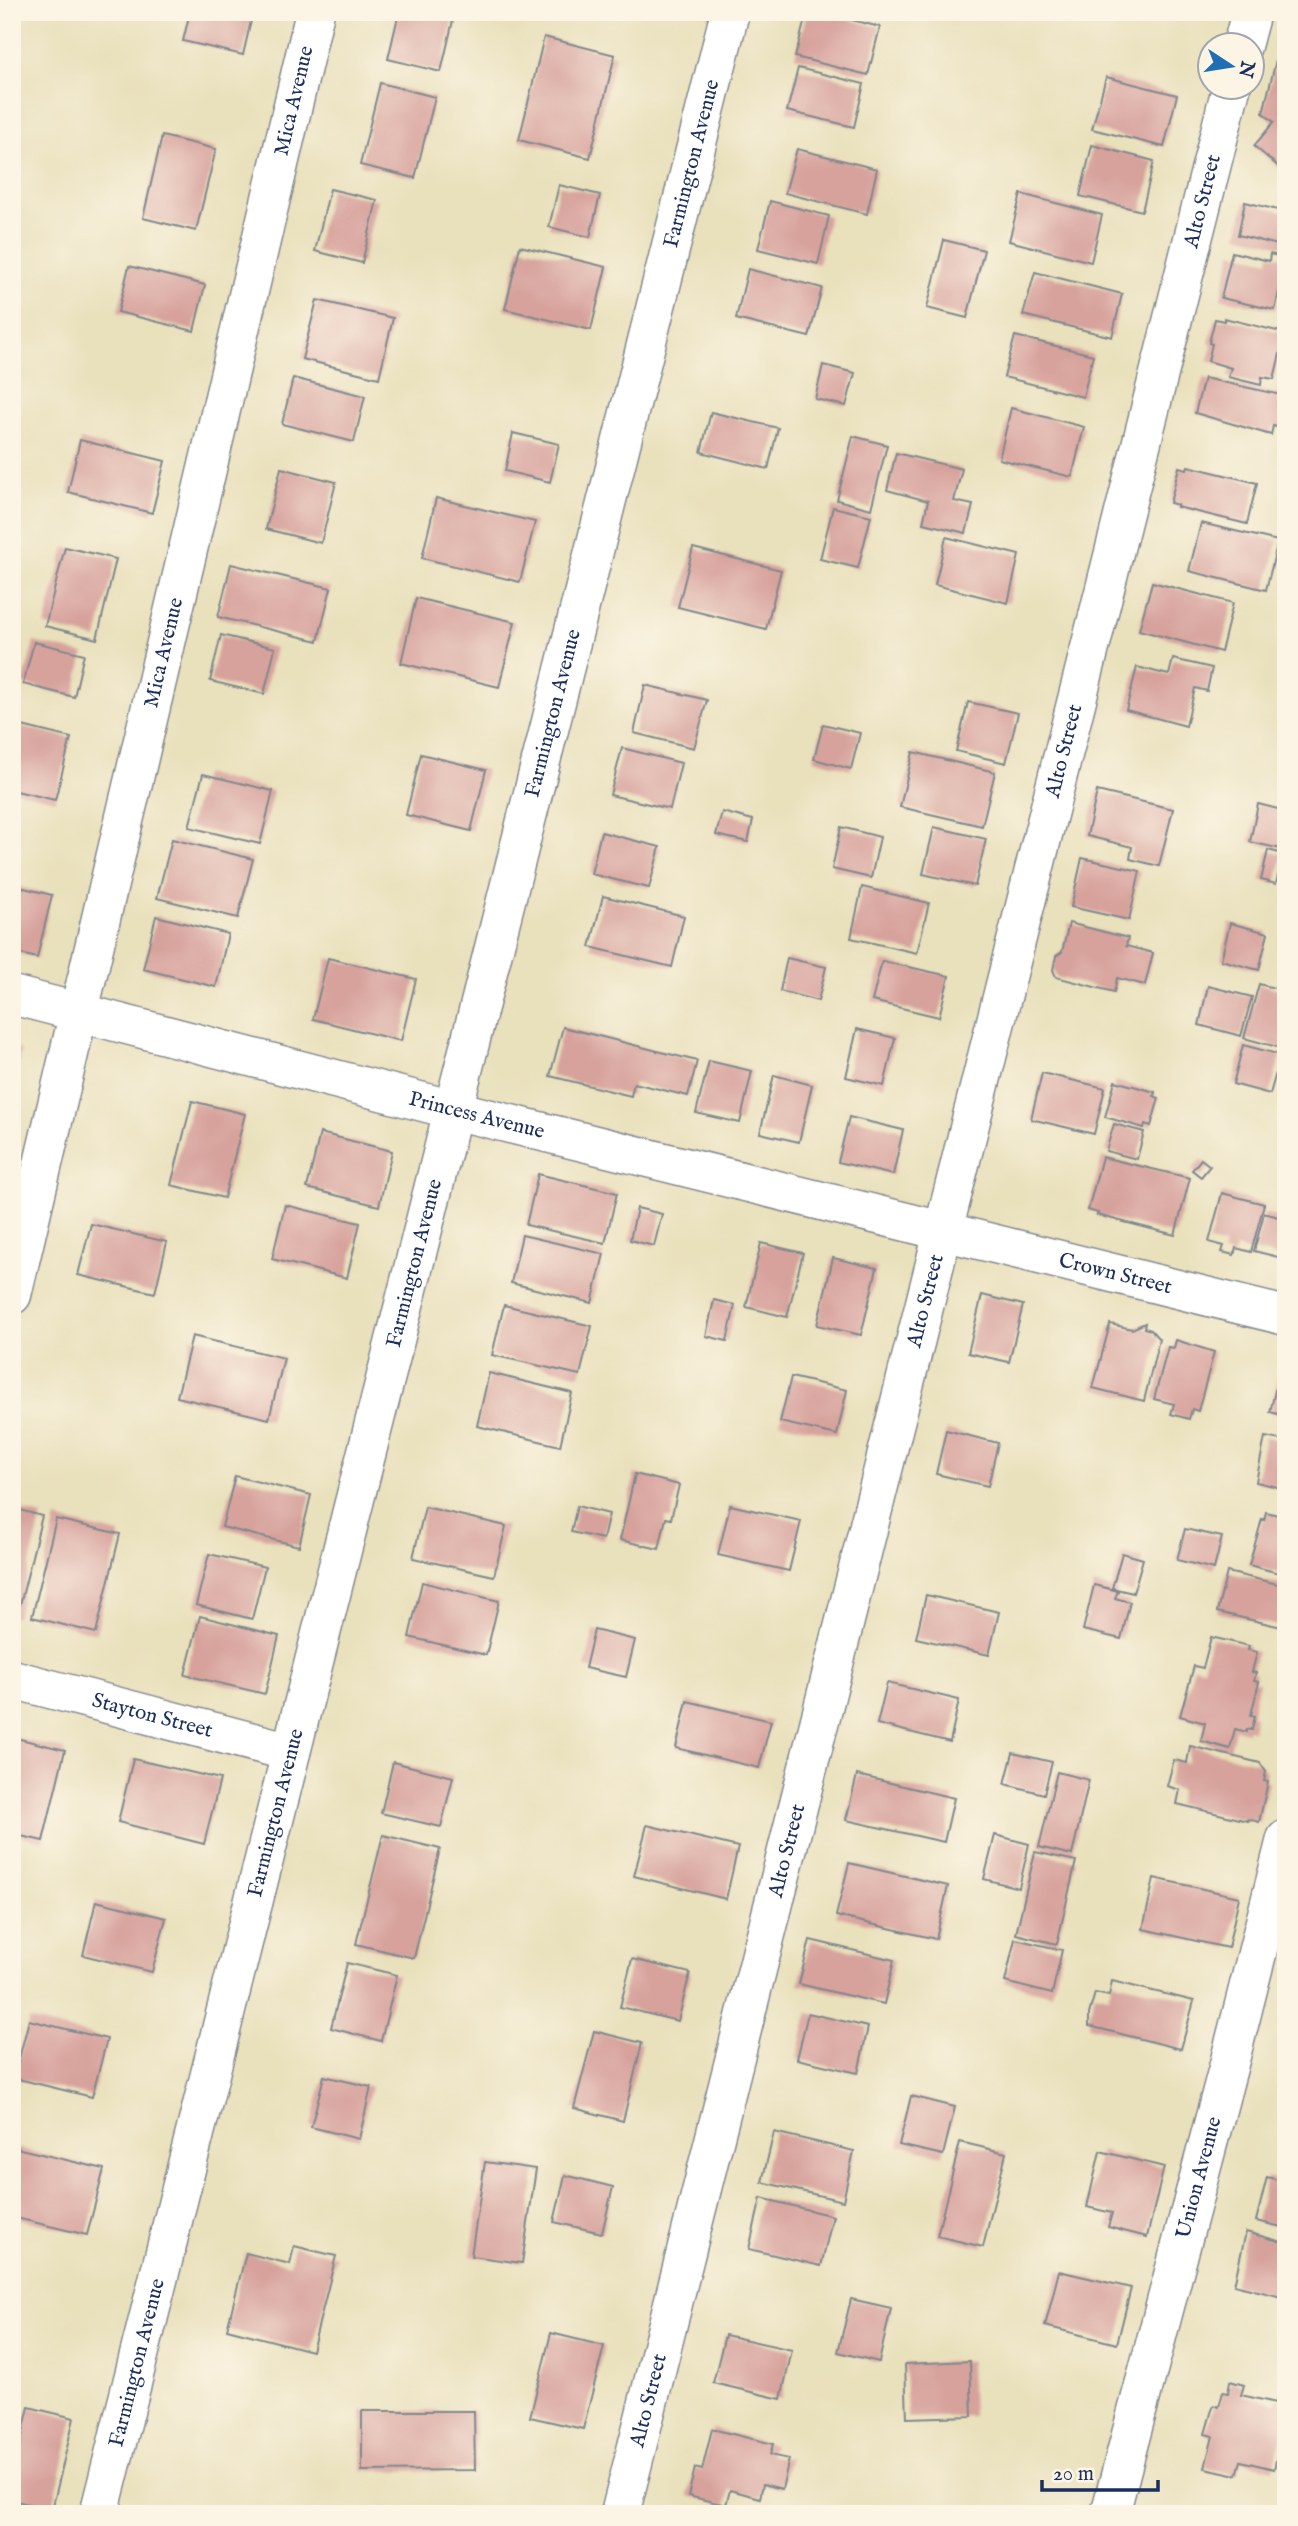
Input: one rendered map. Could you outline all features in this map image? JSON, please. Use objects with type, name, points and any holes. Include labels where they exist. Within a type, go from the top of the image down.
[{"type":"street","name":"Mica Avenue","points":[[12,1295],[315,12]]},
{"type":"street","name":"Farmington Avenue","points":[[99,2514],[730,12]]},
{"type":"street","points":[[1246,32],[1251,12]]},
{"type":"street","name":"Alto Street","points":[[620,2514],[1227,102]]},
{"type":"street","name":"Princess Avenue","points":[[12,995],[454,1110],[942,1231]]},
{"type":"street","name":"Crown Street","points":[[942,1231],[1286,1316]]},
{"type":"street","name":"Stayton Street","points":[[12,1679],[291,1752]]},
{"type":"street","name":"Union Avenue","points":[[1111,2514],[1286,1839]]},
{"type":"building","points":[[190,12],[253,12],[243,55],[183,41]]},
{"type":"building","points":[[399,12],[455,12],[441,72],[388,59]]},
{"type":"building","points":[[807,12],[820,12],[880,27],[868,75],[795,57]]},
{"type":"building","points":[[544,37],[615,55],[590,158],[519,140]]},
{"type":"building","points":[[1286,52],[1286,173],[1254,146],[1274,122],[1263,113],[1277,56]]},
{"type":"building","points":[[798,68],[864,84],[854,127],[787,111]]},
{"type":"building","points":[[1106,77],[1177,95],[1164,147],[1092,129]]},
{"type":"building","points":[[380,83],[435,97],[415,178],[360,165]]},
{"type":"building","points":[[162,136],[216,149],[196,231],[143,218]]},
{"type":"building","points":[[1092,145],[1154,161],[1142,211],[1080,196]]},
{"type":"building","points":[[797,149],[877,169],[867,214],[785,193]]},
{"type":"building","points":[[559,185],[600,195],[590,237],[549,227]]},
{"type":"building","points":[[330,189],[377,200],[362,263],[315,251]]},
{"type":"building","points":[[1021,194],[1102,215],[1091,262],[1009,241]]},
{"type":"building","points":[[770,201],[829,216],[818,264],[758,249]]},
{"type":"building","points":[[1245,202],[1286,212],[1286,247],[1238,235]]},
{"type":"building","points":[[944,240],[984,250],[967,318],[927,308]]},
{"type":"building","points":[[520,246],[606,267],[591,330],[505,309]]},
{"type":"building","points":[[1232,252],[1269,261],[1270,254],[1286,258],[1275,310],[1221,298]]},
{"type":"building","points":[[129,266],[205,285],[194,331],[118,312]]},
{"type":"building","points":[[748,269],[822,288],[809,337],[736,319]]},
{"type":"building","points":[[1035,272],[1122,294],[1112,337],[1023,315]]},
{"type":"building","points":[[317,300],[393,318],[379,378],[302,359]]},
{"type":"building","points":[[1224,318],[1285,333],[1274,379],[1262,377],[1261,385],[1228,377],[1231,368],[1208,361],[1215,319],[1224,321]]},
{"type":"building","points":[[1015,336],[1093,355],[1083,397],[1004,377]]},
{"type":"building","points":[[823,365],[855,373],[846,406],[815,399]]},
{"type":"building","points":[[293,378],[365,396],[354,442],[282,424]]},
{"type":"building","points":[[1204,378],[1286,396],[1286,429],[1273,426],[1271,435],[1195,413]]},
{"type":"building","points":[[1011,408],[1084,427],[1072,477],[999,459]]},
{"type":"building","points":[[711,412],[778,428],[768,469],[701,452]]},
{"type":"building","points":[[513,433],[559,444],[550,482],[505,471]]},
{"type":"building","points":[[853,436],[887,445],[871,509],[837,500]]},
{"type":"building","points":[[80,440],[165,461],[152,513],[68,492]]},
{"type":"building","points":[[896,453],[962,469],[954,501],[973,505],[966,533],[923,523],[928,501],[887,490]]},
{"type":"building","points":[[1188,466],[1257,483],[1247,524],[1170,503],[1179,467],[1187,469]]},
{"type":"building","points":[[281,468],[336,482],[321,543],[266,529]]},
{"type":"building","points":[[436,498],[535,522],[520,582],[422,558]]},
{"type":"building","points":[[833,507],[871,516],[858,568],[820,559]]},
{"type":"building","points":[[1201,523],[1278,541],[1266,590],[1189,571]]},
{"type":"building","points":[[946,537],[1019,555],[1008,603],[935,585]]},
{"type":"building","points":[[65,547],[116,559],[97,639],[45,626]]},
{"type":"building","points":[[693,548],[781,570],[766,629],[678,607]]},
{"type":"building","points":[[231,564],[331,588],[318,641],[218,617]]},
{"type":"building","points":[[1152,582],[1233,603],[1221,652],[1139,630]]},
{"type":"building","points":[[416,598],[515,622],[499,687],[401,663]]},
{"type":"building","points":[[221,635],[275,648],[264,694],[210,681]]},
{"type":"building","points":[[34,642],[84,654],[74,697],[23,684]]},
{"type":"building","points":[[1173,659],[1212,668],[1207,691],[1195,688],[1186,726],[1126,710],[1137,667],[1169,675]]},
{"type":"building","points":[[645,685],[707,700],[694,748],[634,733]]},
{"type":"building","points":[[968,702],[1018,713],[1006,763],[956,751]]},
{"type":"building","points":[[823,724],[860,733],[851,769],[814,759]]},
{"type":"building","points":[[22,726],[71,738],[55,800],[12,790],[12,765]]},
{"type":"building","points":[[622,748],[681,763],[670,809],[610,795]]},
{"type":"building","points":[[913,752],[995,772],[982,826],[900,807]]},
{"type":"building","points":[[421,754],[486,770],[471,831],[406,815]]},
{"type":"building","points":[[203,774],[273,791],[260,844],[189,827]]},
{"type":"building","points":[[1097,791],[1173,809],[1159,866],[1130,859],[1132,847],[1087,836]]},
{"type":"building","points":[[1258,804],[1286,811],[1286,850],[1250,842]]},
{"type":"building","points":[[722,812],[753,820],[748,842],[716,835]]},
{"type":"building","points":[[841,827],[880,837],[871,878],[832,869]]},
{"type":"building","points":[[934,827],[986,839],[975,886],[923,874]]},
{"type":"building","points":[[601,832],[660,847],[649,888],[591,874]]},
{"type":"building","points":[[172,839],[253,859],[238,918],[157,898]]},
{"type":"building","points":[[1268,850],[1283,854],[1276,884],[1261,880]]},
{"type":"building","points":[[1082,858],[1140,871],[1129,920],[1071,907]]},
{"type":"building","points":[[12,885],[52,895],[37,958],[12,952]]},
{"type":"building","points":[[862,887],[929,903],[917,953],[851,938]]},
{"type":"building","points":[[603,896],[684,916],[672,967],[590,947]]},
{"type":"building","points":[[156,916],[228,934],[216,987],[143,969]]},
{"type":"building","points":[[1069,923],[1128,938],[1126,946],[1153,953],[1145,985],[1117,978],[1114,992],[1056,977],[1053,970],[1056,956],[1062,952]]},
{"type":"building","points":[[1230,923],[1268,933],[1259,970],[1221,960]]},
{"type":"building","points":[[328,958],[416,979],[401,1041],[313,1019]]},
{"type":"building","points":[[787,958],[826,967],[818,1001],[780,991]]},
{"type":"building","points":[[882,961],[949,976],[939,1017],[872,1001]]},
{"type":"building","points":[[1259,984],[1286,991],[1286,1033],[1281,1048],[1244,1038]]},
{"type":"building","points":[[1208,986],[1252,997],[1241,1036],[1199,1025]]},
{"type":"building","points":[[563,1027],[697,1061],[688,1096],[634,1083],[631,1096],[550,1076]]},
{"type":"building","points":[[857,1029],[895,1038],[884,1086],[846,1077]]},
{"type":"building","points":[[1243,1045],[1281,1055],[1270,1094],[1233,1084]]},
{"type":"building","points":[[12,1048],[21,1050],[13,1084],[12,1084]]},
{"type":"building","points":[[709,1061],[752,1071],[740,1123],[696,1113]]},
{"type":"building","points":[[1042,1073],[1105,1088],[1094,1134],[1031,1119]]},
{"type":"building","points":[[774,1075],[812,1085],[799,1142],[760,1133]]},
{"type":"building","points":[[1115,1081],[1155,1092],[1154,1096],[1159,1098],[1151,1126],[1145,1124],[1144,1128],[1105,1117]]},
{"type":"building","points":[[192,1101],[245,1114],[224,1198],[171,1185]]},
{"type":"building","points":[[849,1117],[903,1130],[893,1175],[838,1162]]},
{"type":"building","points":[[1114,1124],[1144,1132],[1137,1159],[1106,1151]]},
{"type":"building","points":[[320,1133],[392,1151],[379,1206],[307,1188]]},
{"type":"building","points":[[1102,1157],[1190,1178],[1175,1235],[1097,1215],[1098,1213],[1088,1210]]},
{"type":"building","points":[[1201,1159],[1210,1166],[1201,1177],[1192,1170]]},
{"type":"building","points":[[538,1174],[617,1193],[605,1243],[526,1225]]},
{"type":"building","points":[[1222,1193],[1264,1204],[1251,1252],[1236,1248],[1234,1255],[1222,1252],[1224,1246],[1209,1242]]},
{"type":"building","points":[[285,1205],[360,1223],[347,1278],[272,1259]]},
{"type":"building","points":[[637,1208],[662,1214],[654,1246],[630,1240]]},
{"type":"building","points":[[1264,1213],[1286,1219],[1286,1259],[1254,1251]]},
{"type":"building","points":[[91,1224],[167,1242],[155,1293],[78,1275]]},
{"type":"building","points":[[522,1235],[604,1254],[592,1303],[511,1283]]},
{"type":"building","points":[[761,1243],[803,1253],[787,1317],[746,1307]]},
{"type":"building","points":[[833,1258],[877,1268],[861,1335],[817,1325]]},
{"type":"building","points":[[982,1295],[1023,1305],[1009,1362],[968,1353]]},
{"type":"building","points":[[714,1300],[735,1305],[727,1341],[706,1336]]},
{"type":"building","points":[[504,1305],[592,1326],[580,1375],[492,1355]]},
{"type":"building","points":[[1145,1323],[1144,1328],[1151,1330],[1159,1339],[1144,1401],[1093,1388],[1110,1324],[1132,1329]]},
{"type":"building","points":[[192,1336],[284,1358],[269,1419],[177,1397]]},
{"type":"building","points":[[1176,1340],[1214,1352],[1198,1411],[1192,1409],[1189,1419],[1171,1414],[1174,1404],[1154,1399],[1168,1347],[1174,1348]]},
{"type":"building","points":[[1281,1366],[1286,1368],[1286,1416],[1270,1412]]},
{"type":"building","points":[[489,1373],[572,1393],[560,1446],[477,1426]]},
{"type":"building","points":[[791,1377],[847,1390],[837,1435],[780,1422]]},
{"type":"building","points":[[946,1430],[998,1443],[988,1486],[936,1474]]},
{"type":"building","points":[[1265,1437],[1286,1441],[1286,1489],[1256,1482]]},
{"type":"building","points":[[635,1474],[679,1485],[671,1519],[666,1518],[659,1549],[620,1540]]},
{"type":"building","points":[[235,1476],[311,1495],[299,1546],[222,1527]]},
{"type":"building","points":[[730,1505],[801,1521],[789,1571],[718,1555]]},
{"type":"building","points":[[577,1506],[609,1514],[603,1539],[571,1532]]},
{"type":"building","points":[[425,1507],[506,1526],[494,1576],[413,1558]]},
{"type":"building","points":[[12,1508],[42,1516],[17,1617],[12,1616]]},
{"type":"building","points":[[1266,1512],[1286,1517],[1286,1575],[1249,1565]]},
{"type":"building","points":[[56,1519],[120,1534],[96,1633],[32,1617]]},
{"type":"building","points":[[1185,1529],[1222,1537],[1214,1569],[1177,1560]]},
{"type":"building","points":[[1122,1553],[1143,1559],[1133,1593],[1112,1588]]},
{"type":"building","points":[[209,1554],[265,1567],[252,1619],[196,1605]]},
{"type":"building","points":[[1227,1572],[1286,1586],[1286,1628],[1217,1612]]},
{"type":"building","points":[[422,1582],[499,1601],[486,1655],[409,1637]]},
{"type":"building","points":[[1094,1585],[1118,1591],[1115,1598],[1130,1602],[1121,1639],[1083,1630]]},
{"type":"building","points":[[926,1595],[999,1612],[989,1655],[916,1638]]},
{"type":"building","points":[[200,1616],[279,1636],[265,1694],[185,1675]]},
{"type":"building","points":[[594,1630],[635,1640],[626,1677],[585,1668]]},
{"type":"building","points":[[1211,1637],[1249,1646],[1248,1650],[1257,1652],[1252,1672],[1256,1673],[1254,1681],[1259,1682],[1251,1715],[1255,1716],[1252,1730],[1247,1729],[1247,1732],[1235,1729],[1230,1749],[1201,1741],[1205,1723],[1180,1716],[1194,1666],[1203,1668]]},
{"type":"building","points":[[887,1683],[959,1700],[950,1742],[877,1724]]},
{"type":"building","points":[[687,1701],[771,1721],[759,1768],[676,1748]]},
{"type":"building","points":[[12,1737],[65,1750],[43,1841],[12,1834]]},
{"type":"building","points":[[1190,1746],[1260,1763],[1266,1772],[1264,1781],[1268,1782],[1259,1822],[1177,1804],[1180,1790],[1167,1786],[1174,1760],[1187,1763]]},
{"type":"building","points":[[1013,1753],[1052,1762],[1044,1794],[1005,1784]]},
{"type":"building","points":[[133,1759],[220,1779],[204,1844],[118,1822]]},
{"type":"building","points":[[393,1762],[453,1777],[441,1827],[381,1813]]},
{"type":"building","points":[[1057,1772],[1089,1780],[1072,1855],[1039,1847]]},
{"type":"building","points":[[857,1775],[954,1798],[944,1842],[846,1820]]},
{"type":"building","points":[[647,1825],[738,1847],[726,1899],[634,1876]]},
{"type":"building","points":[[383,1835],[440,1849],[414,1958],[356,1944]]},
{"type":"building","points":[[995,1835],[1029,1844],[1019,1888],[984,1879]]},
{"type":"building","points":[[1035,1852],[1076,1861],[1057,1944],[1016,1934]]},
{"type":"building","points":[[849,1863],[948,1886],[936,1939],[836,1916]]},
{"type":"building","points":[[1154,1878],[1239,1897],[1228,1948],[1143,1929]]},
{"type":"building","points":[[96,1901],[166,1918],[152,1972],[83,1955]]},
{"type":"building","points":[[1015,1939],[1062,1950],[1052,1994],[1005,1982]]},
{"type":"building","points":[[810,1940],[894,1960],[884,2004],[799,1984]]},
{"type":"building","points":[[632,1959],[690,1973],[678,2021],[620,2007]]},
{"type":"building","points":[[347,1963],[397,1975],[381,2041],[331,2028]]},
{"type":"building","points":[[1112,1981],[1194,2001],[1181,2049],[1089,2026],[1089,2014],[1095,1993],[1109,1996]]},
{"type":"building","points":[[808,2013],[868,2027],[858,2073],[797,2059]]},
{"type":"building","points":[[29,2020],[107,2039],[92,2097],[14,2078]]},
{"type":"building","points":[[594,2031],[642,2043],[623,2121],[574,2108]]},
{"type":"building","points":[[324,2076],[371,2087],[359,2139],[311,2127]]},
{"type":"building","points":[[911,2096],[955,2107],[943,2155],[899,2145]]},
{"type":"building","points":[[774,2132],[854,2151],[843,2201],[762,2182]]},
{"type":"building","points":[[960,2142],[1006,2153],[983,2247],[937,2236]]},
{"type":"building","points":[[12,2147],[104,2169],[87,2235],[12,2217]]},
{"type":"building","points":[[1100,2151],[1164,2167],[1147,2237],[1108,2227],[1112,2213],[1087,2207]]},
{"type":"building","points":[[485,2162],[536,2169],[522,2263],[471,2256]]},
{"type":"building","points":[[565,2175],[613,2187],[602,2233],[554,2222]]},
{"type":"building","points":[[1267,2177],[1286,2182],[1286,2228],[1256,2221]]},
{"type":"building","points":[[761,2198],[833,2216],[821,2266],[749,2249]]},
{"type":"building","points":[[1246,2232],[1286,2243],[1286,2298],[1234,2285]]},
{"type":"building","points":[[294,2246],[336,2256],[312,2351],[227,2329],[246,2253],[290,2264]]},
{"type":"building","points":[[1059,2271],[1131,2288],[1117,2344],[1045,2326]]},
{"type":"building","points":[[851,2299],[891,2308],[879,2362],[838,2352]]},
{"type":"building","points":[[551,2333],[604,2346],[583,2429],[530,2417]]},
{"type":"building","points":[[725,2335],[792,2350],[781,2399],[713,2383]]},
{"type":"building","points":[[970,2361],[972,2416],[907,2418],[905,2364]]},
{"type":"building","points":[[1230,2381],[1244,2385],[1241,2395],[1276,2403],[1277,2398],[1286,2400],[1286,2420],[1274,2469],[1241,2461],[1237,2475],[1205,2468],[1213,2436],[1205,2434],[1211,2413],[1214,2405],[1219,2407],[1223,2392],[1228,2393]]},
{"type":"building","points":[[29,2407],[74,2418],[52,2510],[12,2500],[12,2477]]},
{"type":"building","points":[[362,2411],[474,2411],[475,2470],[362,2471]]},
{"type":"building","points":[[712,2429],[773,2444],[770,2455],[789,2459],[782,2489],[763,2484],[760,2498],[730,2490],[726,2505],[688,2496],[695,2468],[702,2470]]}]
